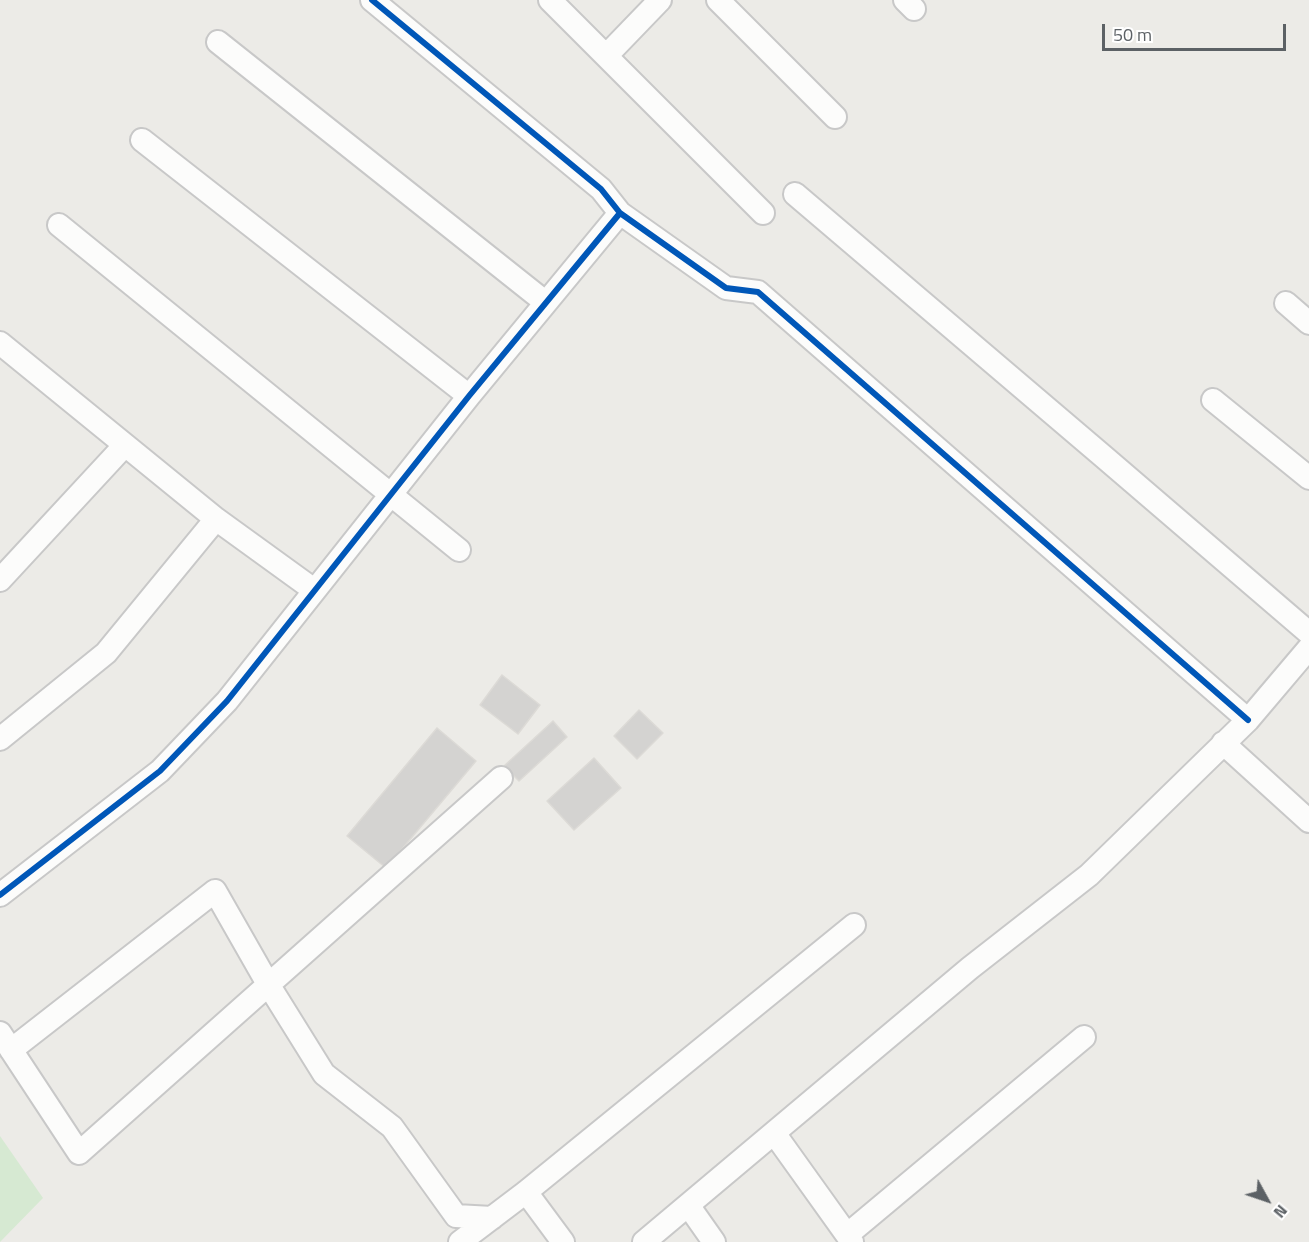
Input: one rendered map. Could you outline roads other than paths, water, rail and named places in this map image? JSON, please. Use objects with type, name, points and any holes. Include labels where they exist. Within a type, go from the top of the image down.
[{"type":"street","points":[[372,0],[601,189],[620,213],[726,288],[758,292],[1248,720]]},
{"type":"street","points":[[550,0],[764,213]]},
{"type":"street","points":[[607,55],[660,0]]},
{"type":"street","points":[[718,0],[835,117]]},
{"type":"street","points":[[218,42],[545,302]]},
{"type":"street","points":[[142,140],[469,396]]},
{"type":"street","points":[[795,194],[1309,633]]},
{"type":"street","points":[[0,894],[160,771],[227,701],[469,396],[620,213]]},
{"type":"street","points":[[59,225],[393,494],[459,550]]},
{"type":"street","points":[[1286,303],[1309,323]]},
{"type":"street","points":[[0,343],[216,519],[314,590]]},
{"type":"street","points":[[1213,400],[1309,478]]},
{"type":"street","points":[[0,580],[125,445]]},
{"type":"street","points":[[0,739],[106,653],[216,519]]},
{"type":"street","points":[[644,1242],[970,968],[1089,875],[1248,720],[1309,648]]},
{"type":"street","points":[[1223,743],[1309,821]]},
{"type":"street","points":[[492,1218],[456,1216],[392,1127],[324,1074],[268,984],[215,891],[5,1042],[79,1153],[268,984],[501,778]]},
{"type":"street","points":[[460,1242],[526,1192],[854,924]]},
{"type":"street","points":[[774,1133],[850,1239],[1084,1037]]},
{"type":"street","points":[[526,1192],[562,1242]]},
{"type":"street","points":[[688,1205],[714,1242]]}]
